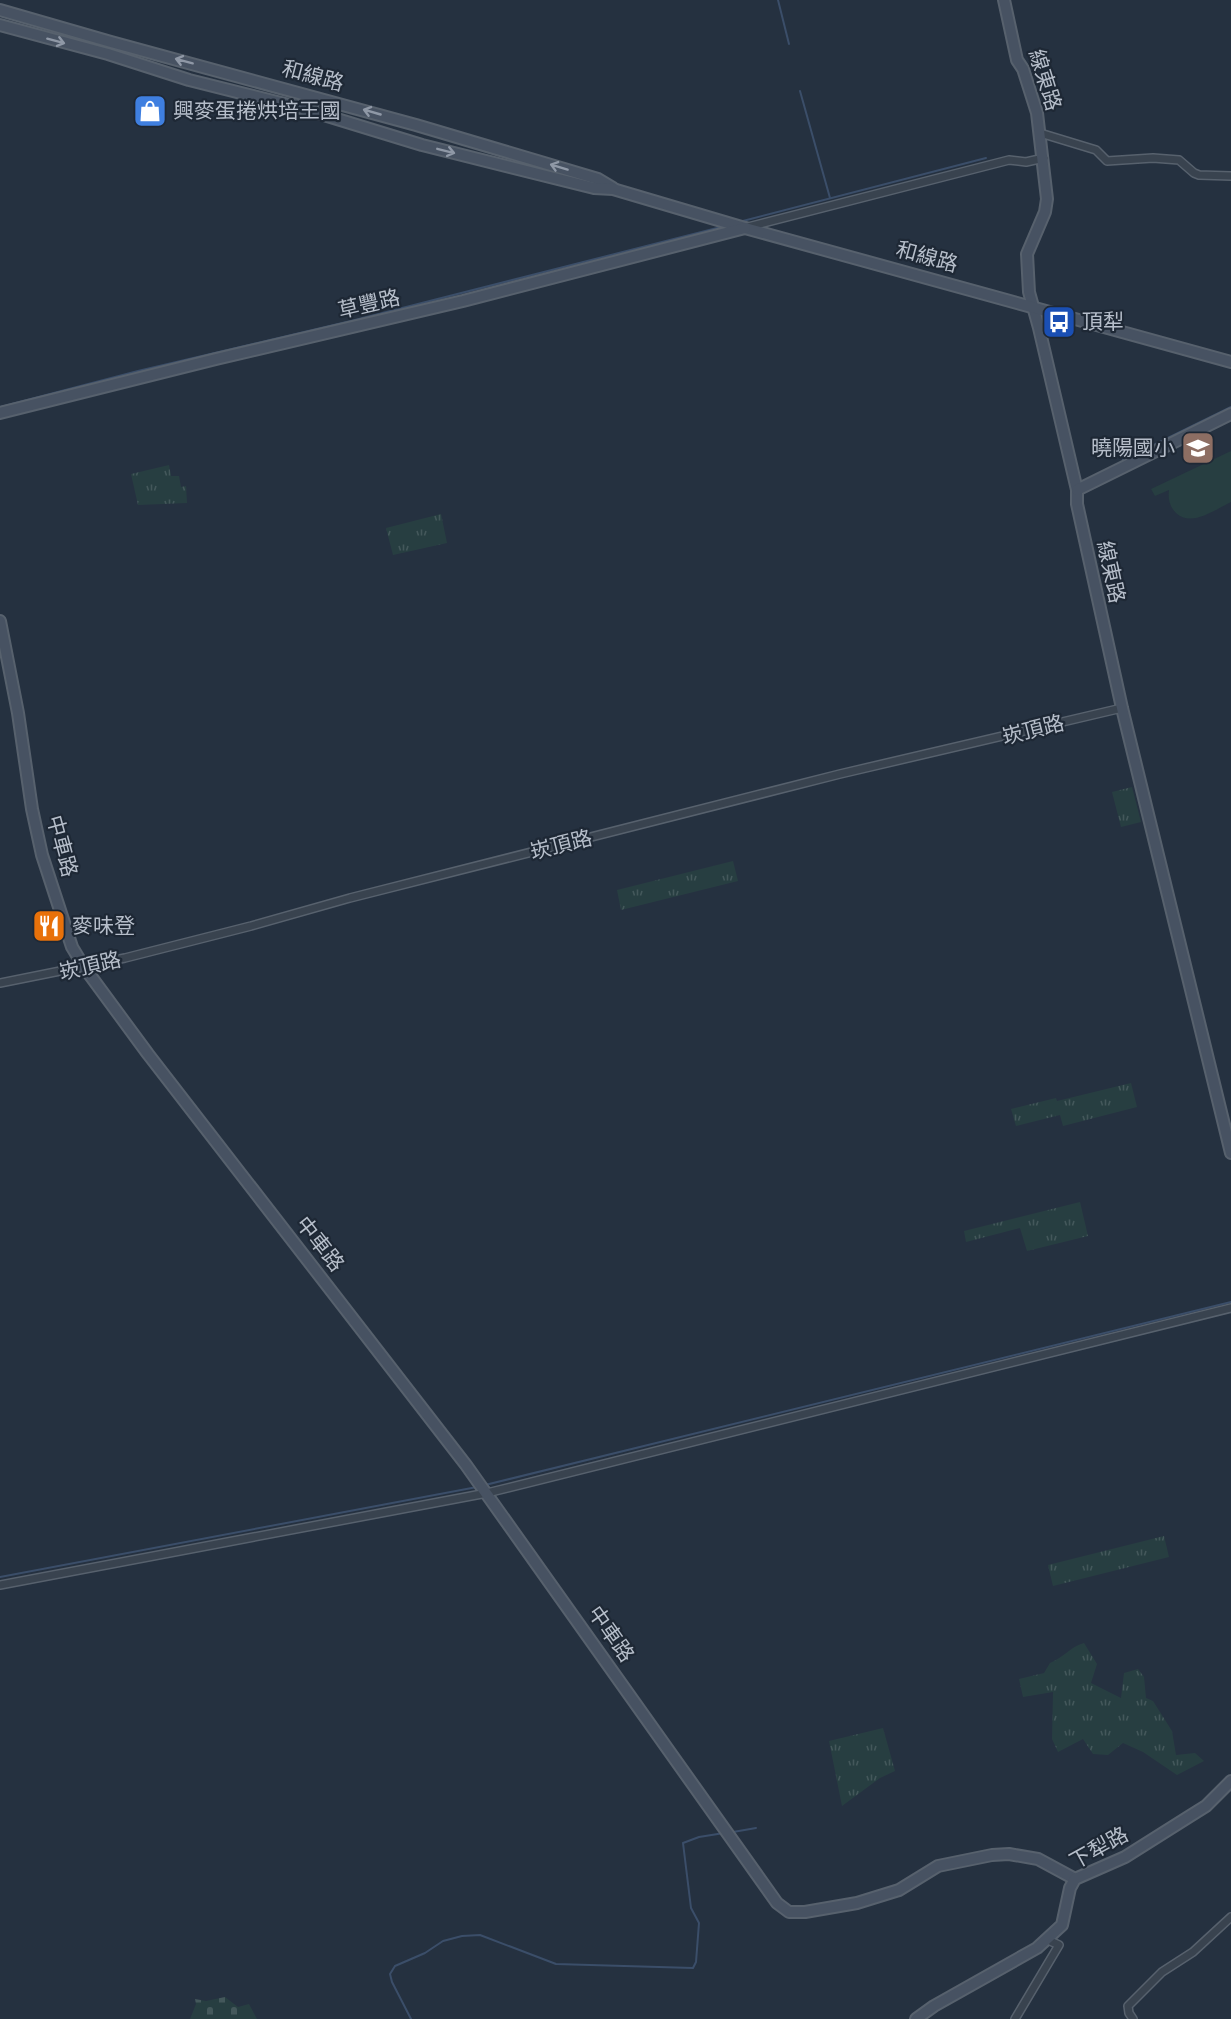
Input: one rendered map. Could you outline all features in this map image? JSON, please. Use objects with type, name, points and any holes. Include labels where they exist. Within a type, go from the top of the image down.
[{"type":"street","name":"線東路","points":[[1004,0],[1017,60],[1023,69],[1037,113],[1044,158],[1047,199],[1045,212],[1027,254],[1029,292],[1077,490],[1077,504],[1122,708],[1231,1153]]},
{"type":"street","name":"和線路","points":[[0,10],[416,124],[598,179],[613,189]]},
{"type":"street","name":"和線路","points":[[0,26],[108,54],[189,80],[301,108],[422,145],[594,188],[613,189],[745,228],[1231,362]]},
{"type":"street","points":[[108,54],[111,42]]},
{"type":"street","points":[[1040,134],[1096,150],[1107,160],[1153,158],[1179,160],[1199,175],[1231,176]]},
{"type":"street","points":[[745,228],[1009,160],[1026,162],[1044,158]]},
{"type":"street","name":"草豐路","points":[[0,413],[463,301],[745,228]]},
{"type":"street","points":[[1077,490],[1231,414]]},
{"type":"street","name":"中車路","points":[[0,621],[42,855],[72,947],[84,967],[148,1054],[487,1493],[777,1903],[792,1912],[857,1903],[899,1890],[938,1866],[992,1855],[1009,1854],[1038,1859],[1075,1880]]},
{"type":"street","name":"崁頂路","points":[[0,983],[84,967],[829,777],[1122,708]]},
{"type":"street","points":[[0,1585],[487,1493],[1231,1308]]},
{"type":"street","name":"下犁路","points":[[916,2019],[1048,1940],[1062,1924],[1075,1880],[1125,1857],[1162,1834],[1206,1806],[1231,1781]]},
{"type":"street","points":[[1133,2019],[1128,2006],[1141,1991],[1162,1972],[1193,1953],[1231,1917]]},
{"type":"street","points":[[1015,2019],[1059,1945],[1048,1940]]},
{"type":"green space","points":[[1231,451],[1231,502],[1211,513],[1189,519],[1182,517],[1170,505],[1169,490],[1155,496],[1151,489]]},
{"type":"green space","points":[[169,465],[171,476],[179,476],[181,487],[186,486],[187,503],[138,505],[131,474]]},
{"type":"green space","points":[[441,514],[447,543],[393,555],[386,528]]},
{"type":"green space","points":[[1132,787],[1141,822],[1121,827],[1112,792]]},
{"type":"green space","points":[[733,861],[738,881],[621,910],[617,890]]},
{"type":"green space","points":[[1131,1083],[1137,1107],[1063,1126],[1060,1115],[1016,1126],[1011,1109],[1056,1098],[1057,1101]]},
{"type":"green space","points":[[1080,1202],[1088,1236],[1027,1251],[1020,1228],[966,1242],[964,1231]]},
{"type":"green space","points":[[1164,1536],[1169,1557],[1053,1586],[1048,1565]]},
{"type":"green space","points":[[1084,1643],[1097,1664],[1091,1683],[1121,1698],[1124,1673],[1138,1669],[1144,1677],[1146,1698],[1153,1701],[1172,1731],[1176,1755],[1195,1753],[1204,1761],[1177,1775],[1143,1752],[1123,1743],[1108,1755],[1093,1754],[1083,1739],[1058,1752],[1052,1739],[1053,1692],[1023,1697],[1019,1679],[1044,1673],[1050,1663]]},
{"type":"green space","points":[[883,1728],[895,1771],[880,1778],[842,1806],[829,1741]]},
{"type":"green space","points":[[225,1997],[238,2007],[249,2004],[257,2019],[190,2019],[196,2004],[195,1999],[206,2001]]},
{"type":"waterway","points":[[778,0],[789,44]]},
{"type":"waterway","points":[[800,91],[830,198]]},
{"type":"waterway","points":[[739,222],[986,158]]},
{"type":"waterway","points":[[0,407],[725,226]]},
{"type":"waterway","points":[[1123,460],[1231,407]]},
{"type":"waterway","points":[[485,1485],[1231,1302]]},
{"type":"waterway","points":[[0,1577],[477,1487]]},
{"type":"waterway","points":[[733,1832],[756,1828]]},
{"type":"waterway","points":[[411,2019],[390,1974],[395,1966],[425,1953],[443,1941],[462,1936],[480,1935],[556,1964],[693,1968],[696,1962],[699,1923],[691,1908],[683,1843],[699,1837],[724,1833]]},
{"type":"place","name":"興麥蛋捲烘培王國","points":[[150,111]]},
{"type":"place","name":"頂犁","points":[[1059,322]]},
{"type":"place","name":"曉陽國小","points":[[1198,448]]},
{"type":"place","name":"麥味登","points":[[49,926]]}]
